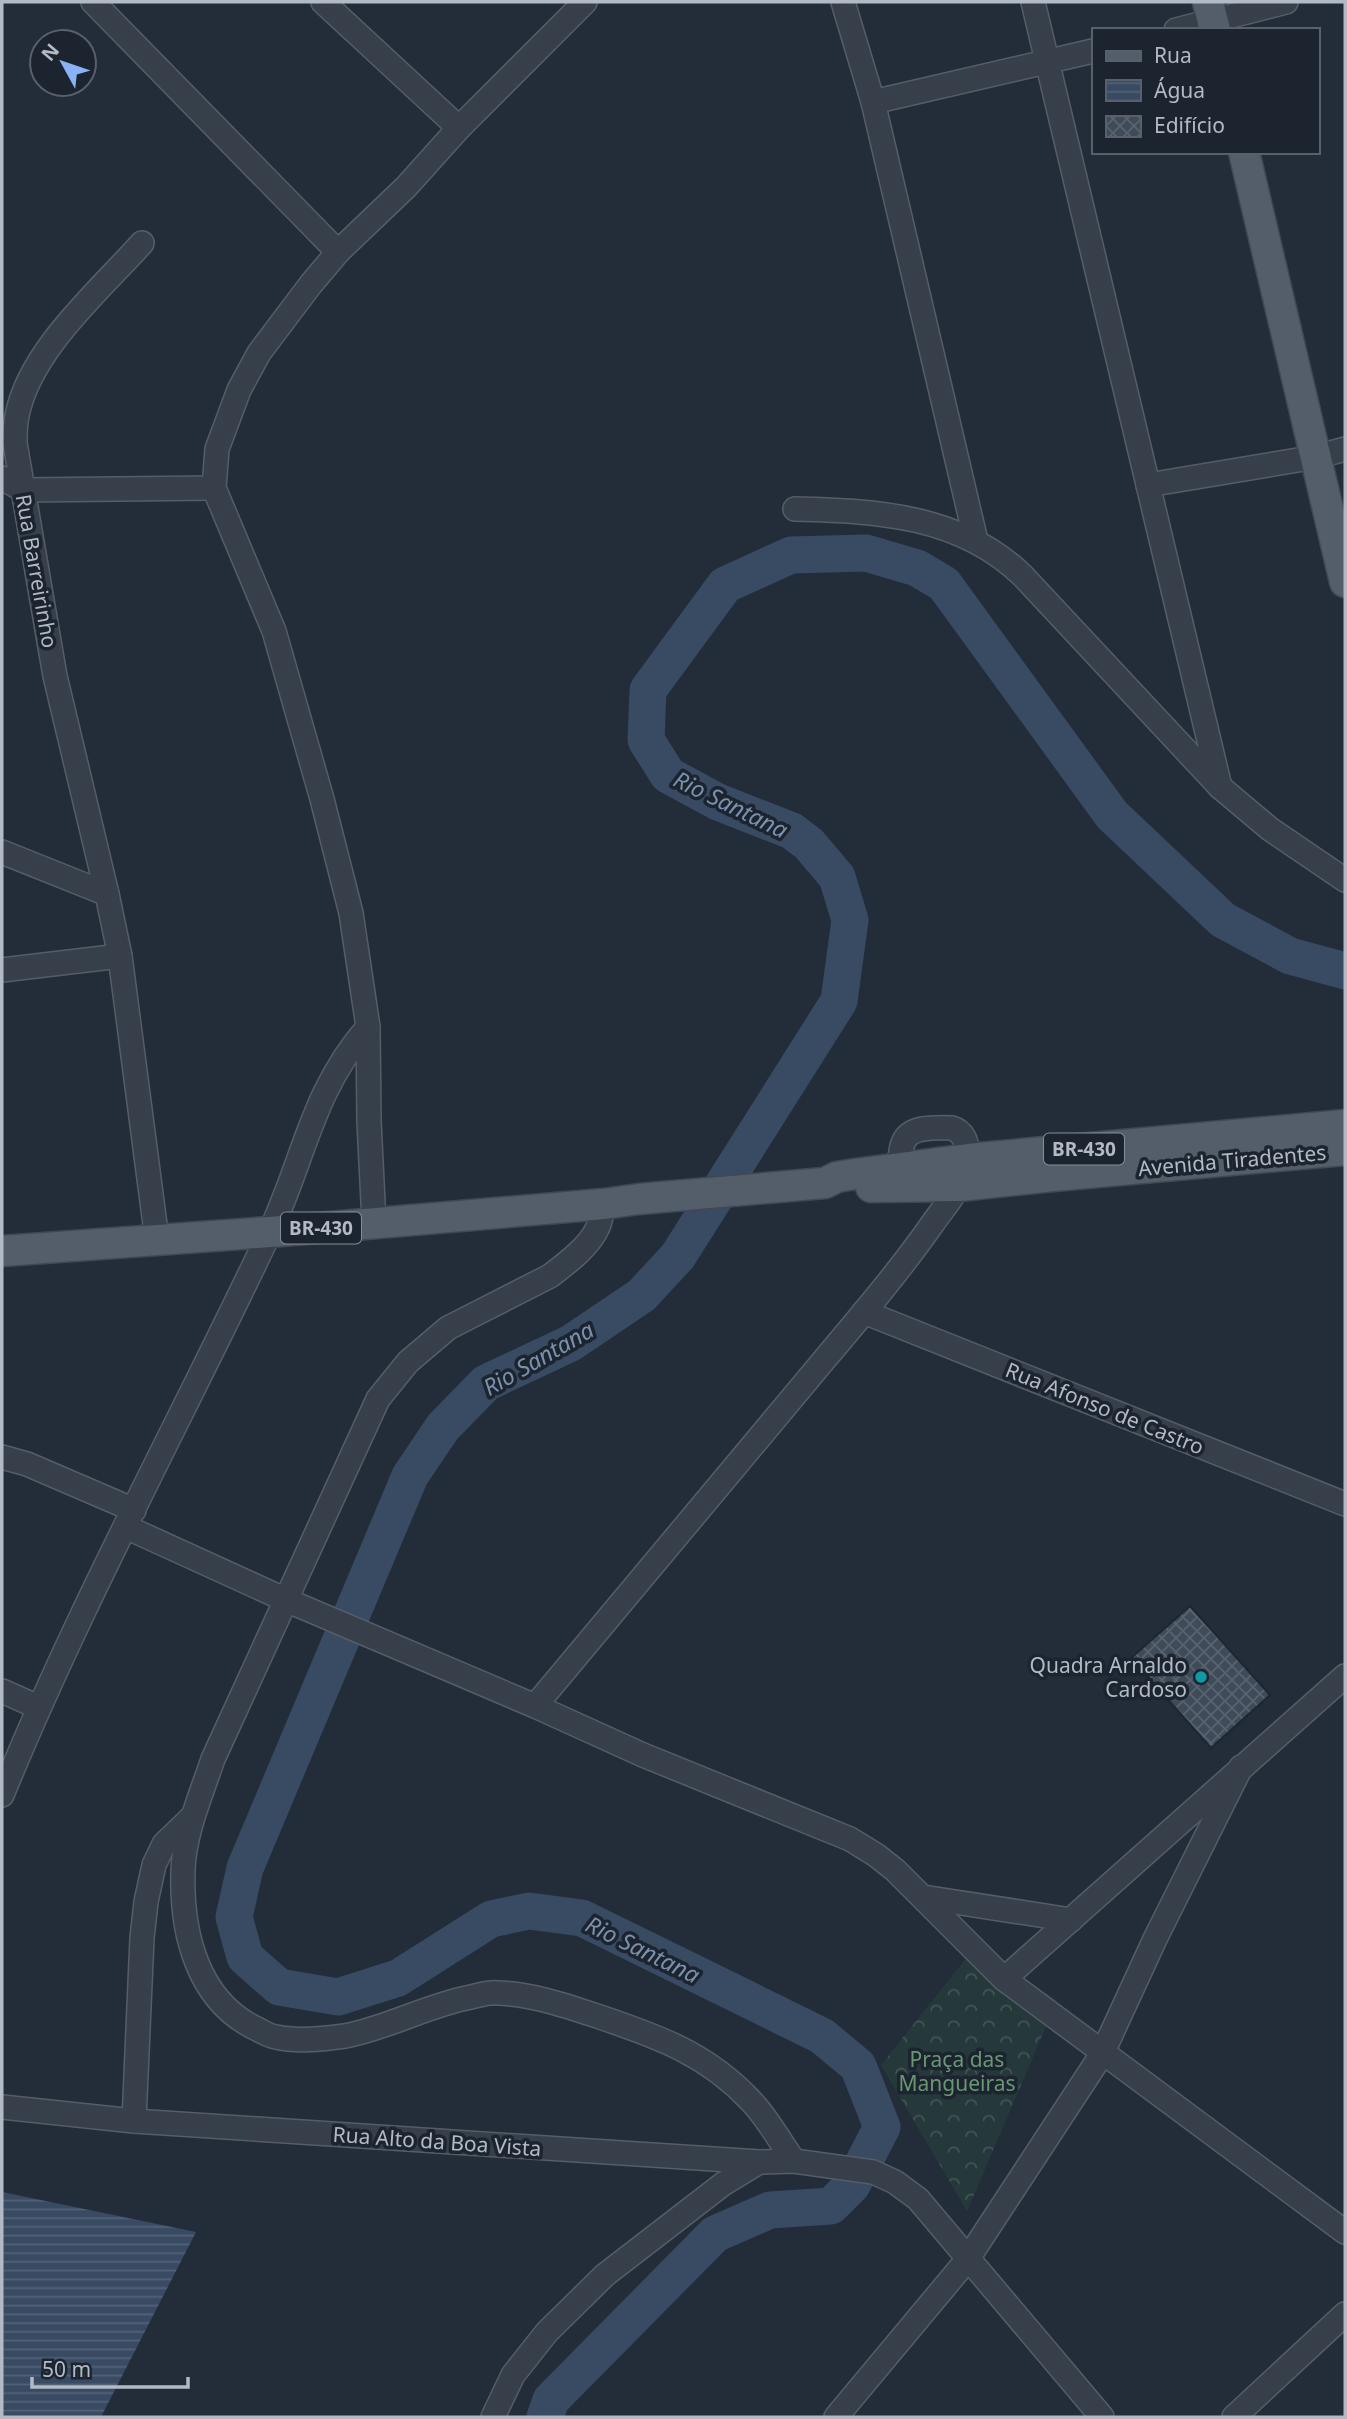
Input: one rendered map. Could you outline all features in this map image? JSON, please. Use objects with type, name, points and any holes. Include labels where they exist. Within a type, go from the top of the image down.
[{"type":"main road","points":[[1244,154],[1345,582]]},
{"type":"main road","name":"BR-430","points":[[964,1172],[1345,1125]]},
{"type":"main road","name":"Avenida Tiradentes","points":[[604,1204],[825,1183],[845,1186],[900,1177],[964,1172],[1053,1176],[1345,1150]]},
{"type":"main road","name":"BR-430","points":[[2,1251],[604,1204]]},
{"type":"street","points":[[93,2],[338,252]]},
{"type":"street","points":[[323,2],[459,128]]},
{"type":"street","points":[[844,2],[873,102],[976,541]]},
{"type":"street","points":[[1033,2],[1220,787]]},
{"type":"street","points":[[1181,28],[1212,17],[1286,2]]},
{"type":"street","points":[[374,1223],[368,1027],[351,913],[323,799],[274,631],[214,488],[217,449],[239,390],[259,353],[338,252],[406,187],[574,5]]},
{"type":"street","points":[[873,102],[1092,51]]},
{"type":"street","name":"Rua Barreirinho","points":[[142,243],[56,338],[38,362],[27,384],[17,416],[15,443],[55,676],[120,956],[158,1240]]},
{"type":"street","points":[[1148,485],[1315,457],[1345,449]]},
{"type":"street","points":[[2,478],[23,490],[214,488]]},
{"type":"street","points":[[795,509],[851,510],[912,519],[957,532],[1008,561],[1220,787],[1270,830],[1345,880]]},
{"type":"street","points":[[2,852],[107,894]]},
{"type":"street","points":[[2,970],[120,956]]},
{"type":"street","points":[[2,1796],[38,1706],[270,1232],[323,1094],[348,1050],[368,1027]]},
{"type":"street","points":[[535,1706],[864,1312],[925,1234],[964,1172],[963,1136],[958,1130],[941,1127],[910,1132],[904,1138],[900,1150],[900,1177]]},
{"type":"street","points":[[604,1204],[598,1227],[584,1247],[565,1265],[550,1276],[448,1328],[408,1362],[378,1399],[213,1759],[192,1817],[183,1870],[185,1917],[193,1956],[210,1991],[239,2021],[275,2037],[310,2039],[346,2035],[464,1998],[494,1993],[531,1997],[672,2042],[700,2057],[753,2102],[794,2161]]},
{"type":"street","name":"Rua Afonso de Castro","points":[[864,1312],[1343,1504]]},
{"type":"street","points":[[2,1457],[27,1464],[285,1600],[643,1755],[850,1839],[876,1855],[923,1897],[1004,1979],[1345,2232]]},
{"type":"street","points":[[1004,1979],[1345,1676]]},
{"type":"street","points":[[2,1691],[38,1706]]},
{"type":"street","points":[[836,2417],[967,2260],[1102,2054],[1155,1939],[1241,1767]]},
{"type":"street","points":[[134,2121],[146,1902],[154,1865],[164,1844],[192,1817]]},
{"type":"street","points":[[923,1897],[1071,1920]]},
{"type":"street","name":"Rua Alto da Boa Vista","points":[[2,2107],[134,2121],[759,2162],[794,2161],[873,2172],[895,2182],[918,2199],[967,2260]]},
{"type":"street","points":[[492,2417],[521,2364],[547,2332],[605,2276],[712,2192],[759,2162]]},
{"type":"street","points":[[967,2260],[1102,2417]]},
{"type":"street","points":[[1234,2417],[1345,2314]]},
{"type":"green space","name":"Praça das Mangueiras","points":[[977,1945],[1057,2001],[967,2211],[881,2065]]},
{"type":"water","points":[[2,2192],[196,2232],[101,2417],[2,2417]]},
{"type":"building","name":"Quadra Arnaldo Cardoso","points":[[1190,1606],[1270,1695],[1211,1748],[1131,1658]]},
{"type":"waterway","name":"Rio Santana","points":[[545,2417],[551,2400],[715,2234],[770,2210],[831,2206],[852,2185],[882,2127],[858,2066],[822,2036],[582,1918],[529,1911],[491,1919],[398,1978],[338,1997],[279,1987],[245,1957],[234,1917],[245,1868],[410,1476],[443,1427],[486,1383],[571,1343],[642,1295],[678,1256],[839,1001],[850,920],[837,877],[809,844],[792,831],[718,802],[668,775],[646,740],[648,690],[725,585],[791,555],[866,553],[917,568],[944,584],[1112,815],[1223,920],[1290,956],[1345,971]]},
{"type":"place","name":"Quadra Arnaldo Cardoso","points":[[1201,1677]]}]
